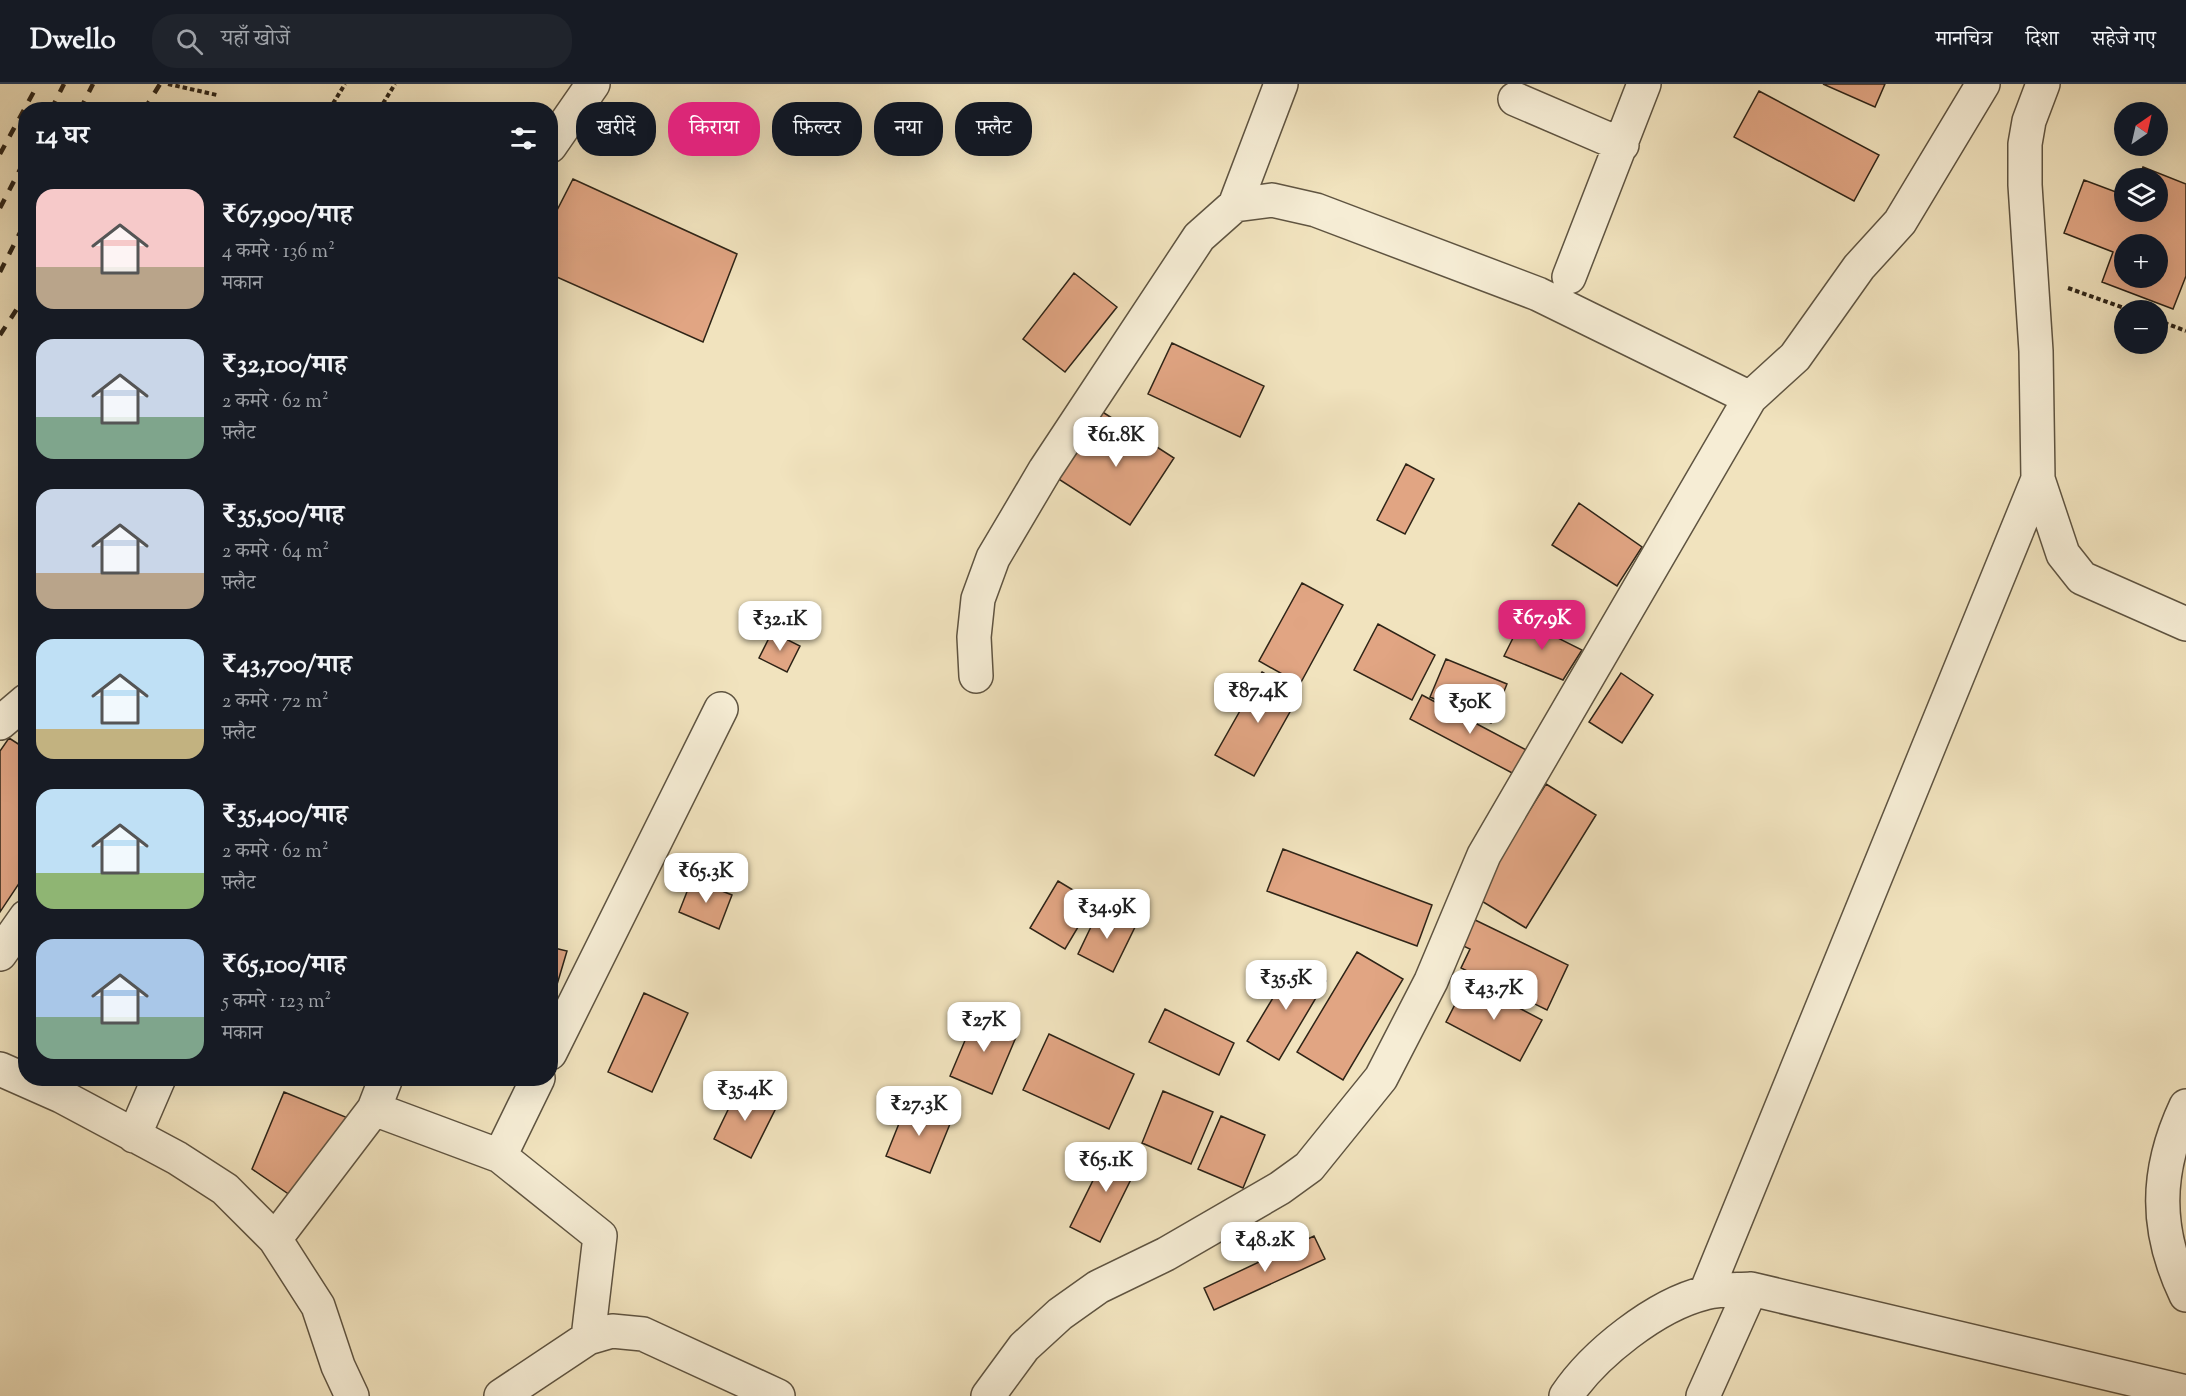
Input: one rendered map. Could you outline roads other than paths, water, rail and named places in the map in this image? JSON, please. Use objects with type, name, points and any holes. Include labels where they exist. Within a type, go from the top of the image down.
[{"type":"street","points":[[558,134],[593,84]]},
{"type":"street","points":[[976,676],[974,637],[978,599],[993,558],[1045,470],[1199,237],[1235,205],[1281,84]]},
{"type":"street","points":[[1569,277],[1644,84]]},
{"type":"street","points":[[988,1396],[1024,1347],[1070,1307],[1098,1287],[1166,1254],[1271,1193],[1310,1167],[1381,1078],[1431,981],[1484,855],[1750,398],[1795,357],[1859,267],[1900,222],[1983,84]]},
{"type":"street","points":[[2043,84],[2029,121],[2025,144],[2036,351],[2038,478],[2063,554],[2082,578],[2186,624]]},
{"type":"street","points":[[1515,99],[1622,145]]},
{"type":"street","points":[[1235,205],[1272,200],[1316,210],[1538,294],[1750,398]]},
{"type":"street","points":[[1706,1292],[2038,478]]},
{"type":"street","points":[[0,723],[18,708]]},
{"type":"street","points":[[558,1037],[721,709]]},
{"type":"street","points":[[0,954],[18,928]]},
{"type":"street","points":[[0,1069],[18,1077]]},
{"type":"street","points":[[38,1086],[134,1136],[225,1189],[275,1239],[318,1306],[338,1366],[352,1396]]},
{"type":"street","points":[[134,1136],[156,1086]]},
{"type":"street","points":[[275,1239],[374,1109],[383,1086]]},
{"type":"street","points":[[500,1156],[534,1086]]},
{"type":"street","points":[[2186,1106],[2176,1127],[2162,1180],[2166,1242],[2186,1295]]},
{"type":"street","points":[[374,1109],[500,1156],[600,1236],[588,1338]]},
{"type":"street","points":[[1703,1396],[1751,1288]]},
{"type":"street","points":[[1566,1396],[1592,1364],[1632,1330],[1672,1306],[1706,1292],[1751,1288],[2186,1392]]},
{"type":"street","points":[[501,1396],[588,1338],[612,1331],[643,1334],[778,1396]]},
{"type":"railway","points":[[28,102],[38,84]]},
{"type":"railway","points":[[55,102],[64,84]]},
{"type":"railway","points":[[84,102],[93,84]]},
{"type":"railway","points":[[149,102],[160,84]]},
{"type":"railway","points":[[0,154],[18,121]]},
{"type":"railway","points":[[0,208],[18,173]]},
{"type":"railway","points":[[0,272],[18,237]]},
{"type":"railway","points":[[0,335],[18,307]]}]
